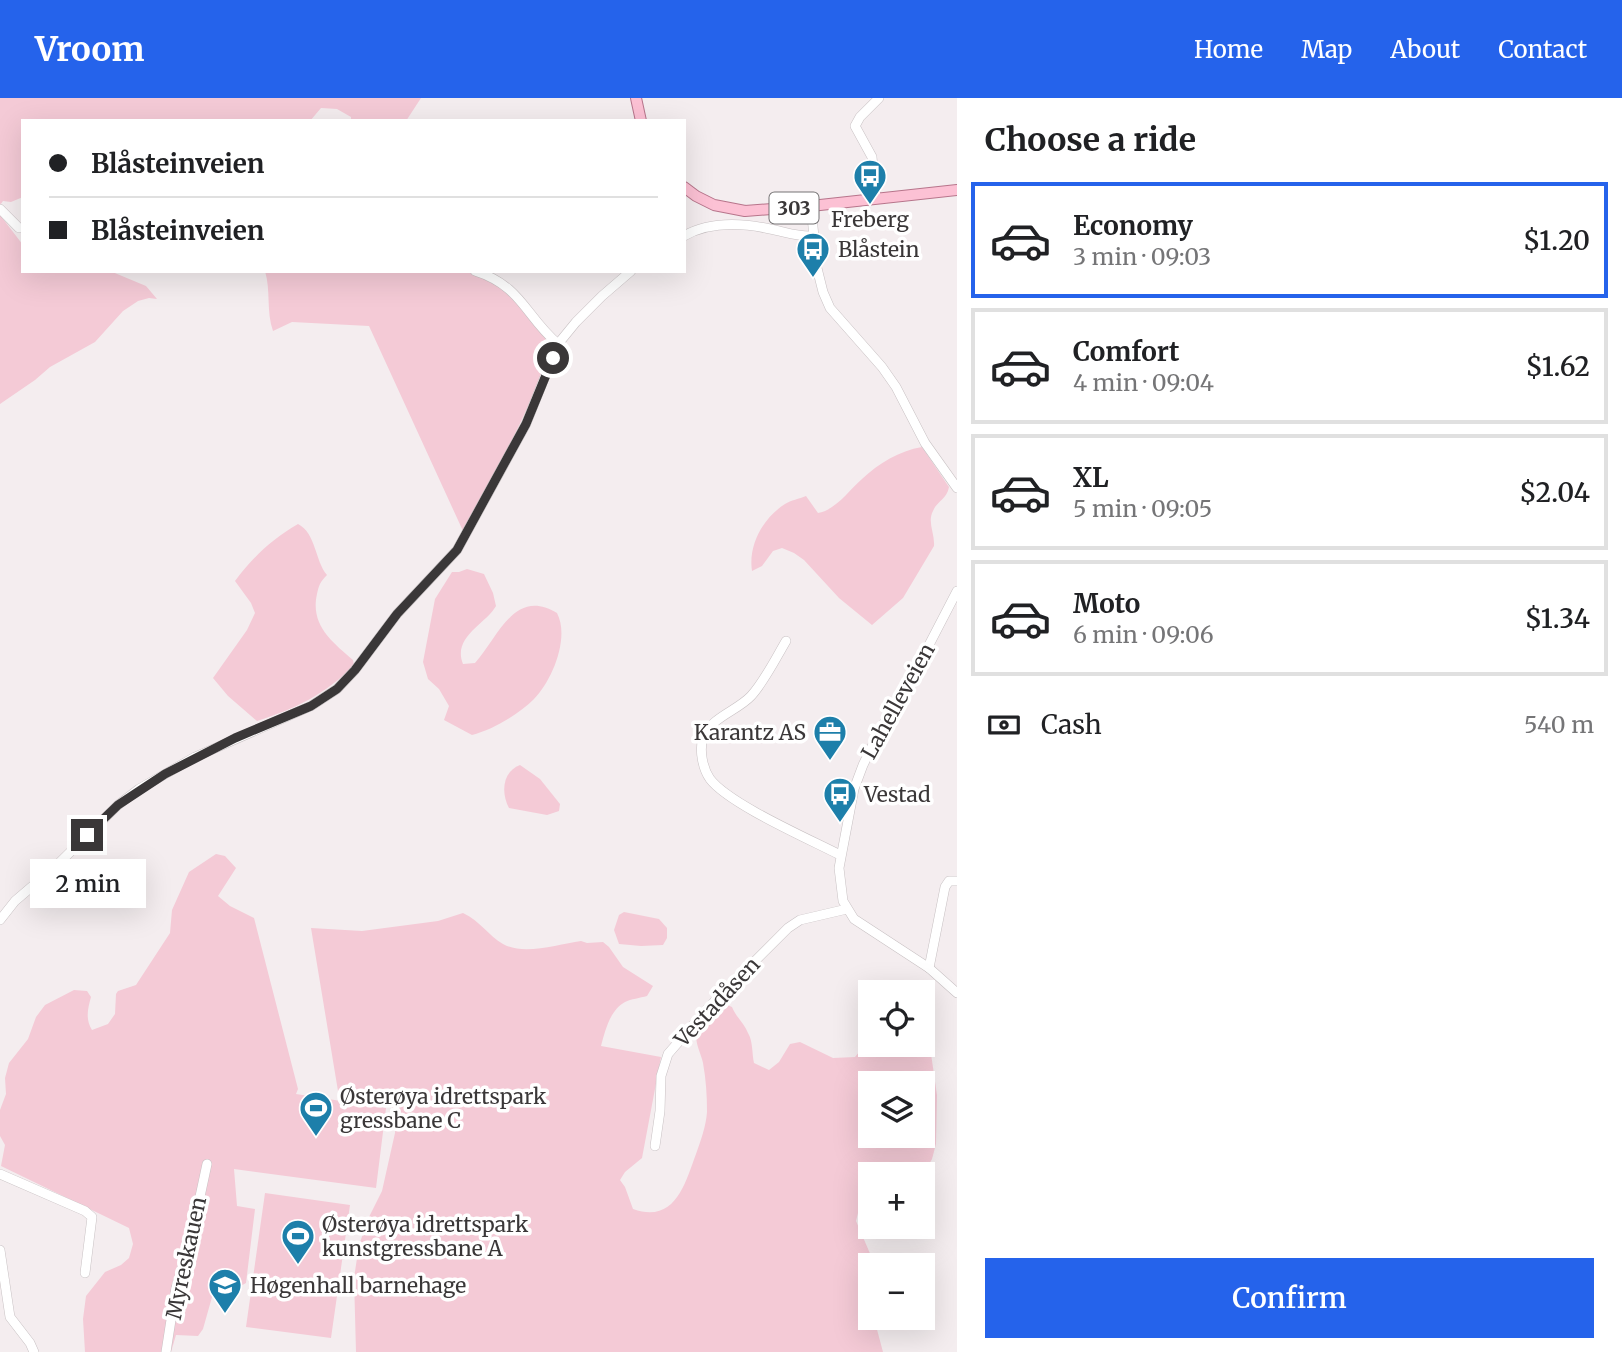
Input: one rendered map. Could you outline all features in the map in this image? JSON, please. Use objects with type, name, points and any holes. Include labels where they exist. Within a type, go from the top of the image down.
[{"type":"main road","points":[[636,98],[641,119]]},
{"type":"main road","name":"303","points":[[686,188],[702,200],[730,209],[762,211],[957,190]]},
{"type":"street","points":[[876,198],[872,157],[855,126],[878,98]]},
{"type":"street","points":[[811,206],[817,268],[830,309],[882,367],[896,387],[925,443],[957,488]]},
{"type":"street","points":[[0,209],[19,228]]},
{"type":"street","points":[[686,235],[714,225],[740,224],[798,237],[813,236]]},
{"type":"street","points":[[480,273],[506,285],[558,344]]},
{"type":"street","points":[[0,920],[15,901],[56,866],[118,805],[139,789],[225,742],[311,706],[337,689],[355,670],[397,614],[457,550],[526,424],[558,344],[593,304],[629,273]]},
{"type":"street","name":"Lahelleveien","points":[[847,909],[839,884],[840,855],[854,789],[870,747],[917,668],[957,591]]},
{"type":"street","points":[[786,642],[751,696],[725,713],[703,737],[702,759],[712,782],[743,805],[840,855]]},
{"type":"street","points":[[929,968],[945,887],[949,881],[957,881]]},
{"type":"street","points":[[847,909],[854,919],[929,968],[957,993]]},
{"type":"street","name":"Vestadåsen","points":[[655,1146],[661,1076],[668,1054],[708,1008],[788,928],[800,920],[847,909]]},
{"type":"street","name":"Myreskauen","points":[[166,1352],[177,1288],[207,1164]]},
{"type":"street","points":[[0,1174],[85,1211],[92,1217],[85,1273]]},
{"type":"street","points":[[0,1250],[10,1317],[34,1352]]},
{"type":"shaded area","points":[[0,98],[421,98],[407,119],[351,119],[337,109],[321,108],[312,119],[21,119],[21,198],[11,202],[3,201],[0,205]]},
{"type":"shaded area","points":[[0,215],[21,242],[21,273],[115,273],[146,286],[157,299],[138,301],[123,311],[95,342],[50,367],[0,404]]},
{"type":"shaded area","points":[[265,273],[470,273],[499,284],[509,292],[553,346],[512,440],[463,531],[369,326],[292,322],[273,331]]},
{"type":"shaded area","points":[[922,447],[949,487],[931,515],[934,546],[903,598],[872,625],[839,598],[804,560],[794,553],[782,548],[773,551],[762,566],[752,571],[752,552],[759,533],[770,517],[785,504],[806,496],[818,513],[825,511],[882,463],[905,451]]},
{"type":"shaded area","points":[[298,524],[312,540],[327,575],[317,594],[320,624],[324,632],[353,660],[354,665],[309,699],[257,721],[228,696],[213,678],[247,630],[255,613],[235,581],[264,549]]},
{"type":"shaded area","points":[[467,569],[484,574],[496,606],[462,646],[463,664],[475,663],[508,619],[529,606],[542,607],[557,613],[561,634],[553,670],[534,699],[505,721],[472,735],[444,720],[449,706],[439,689],[428,679],[423,662],[435,599],[452,572]]},
{"type":"shaded area","points":[[520,765],[540,779],[560,804],[559,811],[547,815],[509,808],[504,790],[506,778]]},
{"type":"shaded area","points":[[216,854],[225,856],[236,868],[218,896],[230,906],[254,918],[298,1089],[296,1094],[386,1108],[376,1188],[234,1169],[237,1206],[255,1209],[246,1283],[237,1288],[214,1290],[203,1329],[198,1336],[176,1335],[171,1352],[85,1352],[83,1319],[86,1296],[105,1272],[129,1258],[133,1244],[129,1228],[1,1166],[5,1145],[0,1136],[0,1110],[6,1094],[5,1078],[9,1063],[28,1039],[36,1017],[45,1005],[74,990],[87,991],[91,997],[88,1018],[92,1030],[108,1024],[115,1014],[118,991],[136,985],[170,933],[172,910],[189,872]]},
{"type":"shaded area","points":[[624,912],[659,919],[667,928],[667,938],[663,945],[619,944],[614,930],[619,915]]},
{"type":"shaded area","points":[[463,913],[493,937],[511,947],[531,949],[581,941],[603,942],[623,967],[653,986],[647,996],[625,1002],[615,1010],[601,1046],[661,1057],[642,1158],[625,1172],[620,1180],[633,1209],[659,1211],[668,1206],[682,1189],[700,1144],[706,1117],[704,1069],[696,1036],[703,1019],[720,1002],[732,1007],[746,1029],[751,1040],[754,1063],[769,1070],[779,1062],[790,1044],[800,1042],[833,1058],[855,1057],[858,1053],[858,1057],[931,1057],[934,1071],[858,1071],[858,1148],[935,1148],[930,1162],[858,1162],[858,1239],[864,1239],[870,1253],[858,1253],[858,1330],[877,1330],[883,1352],[356,1352],[354,1278],[359,1245],[382,1191],[395,1133],[396,1115],[384,1092],[358,1094],[338,1091],[311,928],[362,931],[438,921]]},
{"type":"shaded area","points":[[935,1081],[937,1095],[935,1148]]},
{"type":"shaded area","name":"Østerøya idrettspark kunstgressbane A","points":[[265,1193],[350,1205],[331,1338],[246,1327]]},
{"type":"place","name":"Freberg","points":[[870,206]]},
{"type":"place","name":"Blåstein","points":[[813,279]]},
{"type":"place","name":"Karantz AS","points":[[830,762]]},
{"type":"place","name":"Vestad","points":[[840,824]]},
{"type":"place","name":"Østerøya idrettspark gressbane C","points":[[316,1138]]},
{"type":"place","name":"Østerøya idrettspark kunstgressbane A","points":[[298,1266]]},
{"type":"place","name":"Høgenhall barnehage","points":[[225,1315]]},
{"type":"route","points":[[87,835],[139,789],[195,757],[311,706],[337,689],[355,670],[397,614],[457,550],[526,424],[553,358]]}]
